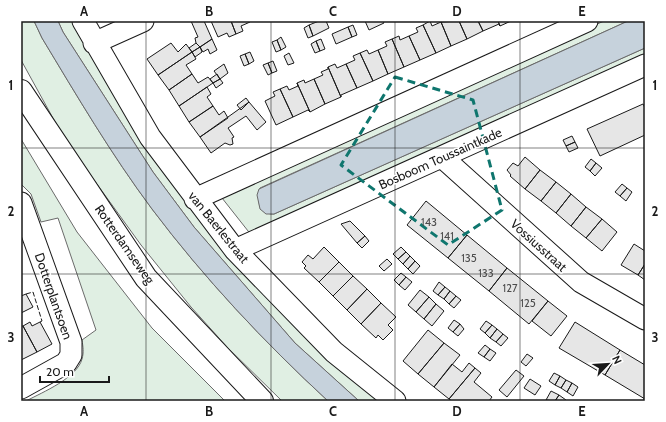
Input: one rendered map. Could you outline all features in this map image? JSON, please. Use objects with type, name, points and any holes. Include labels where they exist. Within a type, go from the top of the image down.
[{"type":"main road","name":"Rotterdamseweg","points":[[21,92],[146,278],[262,401]]},
{"type":"street","name":"van Baerlestraat","points":[[82,21],[150,137],[195,199],[235,250],[334,352],[394,401]]},
{"type":"street","points":[[94,43],[143,21]]},
{"type":"street","points":[[195,199],[587,21]]},
{"type":"street","name":"Bosboom Toussaintkade","points":[[235,250],[645,65]]},
{"type":"street","name":"Vossiusstraat","points":[[442,157],[581,282],[645,319]]},
{"type":"street","name":"Dotterplantsoen","points":[[21,204],[24,208],[71,342],[71,355],[66,363],[21,388]]},
{"type":"highlighted area","points":[[395,77],[473,100],[502,210],[448,245],[341,165]]},
{"type":"green space","points":[[21,21],[34,21],[42,38],[108,146],[152,209],[192,260],[258,333],[328,401],[282,401],[228,348],[191,307],[141,245],[65,140],[21,60]]},
{"type":"green space","points":[[58,21],[77,21],[115,93],[340,367],[378,401],[359,401],[295,343],[194,227],[153,172],[63,32]]},
{"type":"green space","points":[[604,21],[628,21],[260,188],[260,206],[264,212],[274,214],[645,48],[645,57],[252,236],[222,198],[227,190]]},
{"type":"green space","points":[[21,139],[77,232],[152,328],[225,401],[26,401],[50,389],[74,372],[82,359],[82,340],[96,330],[58,218],[41,222],[31,194],[21,184]]},
{"type":"shaded area","points":[[34,21],[58,21],[63,32],[153,172],[194,227],[295,343],[359,401],[328,401],[258,333],[192,260],[152,209],[122,167],[42,38]]},
{"type":"shaded area","points":[[628,21],[645,21],[645,48],[274,214],[266,214],[260,209],[257,195],[259,189]]},
{"type":"building","points":[[191,21],[204,21],[212,39],[200,47],[196,43],[195,38],[198,37]]},
{"type":"building","points":[[211,21],[231,21],[236,34],[229,37],[227,33],[218,37]]},
{"type":"building","points":[[231,21],[250,22],[241,26],[243,31],[236,34]]},
{"type":"building","points":[[319,21],[326,21],[329,28],[313,36],[309,25]]},
{"type":"building","points":[[365,21],[383,21],[384,23],[369,30]]},
{"type":"building","points":[[430,21],[432,26],[441,22],[451,46],[436,53],[423,25]]},
{"type":"building","points":[[459,21],[478,21],[483,31],[467,39]]},
{"type":"building","points":[[459,21],[467,39],[451,46],[441,22]]},
{"type":"building","points":[[478,21],[498,21],[500,26],[499,24],[483,31]]},
{"type":"building","points":[[498,21],[511,21],[500,26]]},
{"type":"building","points":[[309,25],[313,36],[308,38],[304,28]]},
{"type":"building","points":[[353,25],[357,35],[352,37],[348,27]]},
{"type":"building","points":[[423,25],[436,53],[420,60],[409,36],[418,32],[416,28]]},
{"type":"building","points":[[348,27],[352,37],[336,44],[332,34]]},
{"type":"building","points":[[399,36],[400,40],[409,36],[420,60],[404,67],[392,39]]},
{"type":"building","points":[[281,37],[286,47],[281,50],[277,40]]},
{"type":"building","points":[[212,39],[217,50],[210,54],[208,49],[203,52],[200,47]]},
{"type":"building","points":[[321,39],[325,49],[320,51],[316,41]]},
{"type":"building","points":[[392,39],[404,67],[388,74],[378,50],[387,46],[385,42]]},
{"type":"building","points":[[277,40],[281,50],[276,52],[272,42]]},
{"type":"building","points":[[316,41],[320,51],[315,53],[311,44]]},
{"type":"building","points":[[171,43],[178,52],[186,44],[192,52],[158,75],[147,59]]},
{"type":"building","points":[[196,43],[200,47],[192,52],[189,48]]},
{"type":"building","points":[[200,47],[202,52],[195,57],[192,52]]},
{"type":"building","points":[[367,50],[369,54],[378,50],[388,74],[373,81],[360,53]]},
{"type":"building","points":[[192,52],[196,59],[186,65],[192,74],[169,90],[158,75]]},
{"type":"building","points":[[250,52],[254,61],[249,64],[245,54]]},
{"type":"building","points":[[289,53],[294,63],[288,65],[284,56]]},
{"type":"building","points":[[360,53],[373,81],[357,88],[346,64],[355,60],[353,56]]},
{"type":"building","points":[[245,54],[249,64],[244,66],[240,56]]},
{"type":"building","points":[[273,61],[277,71],[272,73],[268,63]]},
{"type":"building","points":[[268,63],[272,73],[268,75],[263,65]]},
{"type":"building","points":[[224,64],[228,73],[220,79],[214,71]]},
{"type":"building","points":[[335,64],[337,68],[346,64],[357,88],[341,95],[341,97],[328,67]]},
{"type":"building","points":[[328,67],[341,97],[325,104],[314,79],[323,75],[321,72],[328,69]]},
{"type":"building","points":[[192,74],[198,83],[208,77],[213,83],[179,106],[169,90]]},
{"type":"building","points":[[217,74],[220,79],[213,83],[210,79]]},
{"type":"building","points":[[220,79],[223,83],[216,88],[213,83]]},
{"type":"building","points":[[314,79],[325,104],[310,112],[297,83],[304,80],[305,83]]},
{"type":"building","points":[[297,83],[310,112],[308,110],[293,117],[280,89],[287,86],[289,90],[298,86]]},
{"type":"building","points":[[207,87],[211,94],[207,97],[213,106],[189,122],[179,106]]},
{"type":"building","points":[[280,89],[293,117],[276,125],[265,101],[275,96],[273,92]]},
{"type":"building","points":[[246,98],[249,102],[241,110],[237,105]]},
{"type":"building","points":[[249,102],[266,122],[257,130],[246,116],[228,128],[234,137],[232,138],[233,144],[230,145],[225,143],[211,153],[200,137]]},
{"type":"building","points":[[643,104],[645,108],[645,135],[600,156],[587,129]]},
{"type":"building","points":[[213,106],[219,115],[224,111],[228,118],[200,137],[189,122]]},
{"type":"building","points":[[572,136],[575,142],[566,146],[563,140]]},
{"type":"building","points":[[575,142],[578,148],[569,152],[566,146]]},
{"type":"building","points":[[525,157],[540,170],[525,189],[510,176],[511,175],[507,170],[513,163],[518,166]]},
{"type":"building","points":[[591,159],[596,163],[590,171],[585,167]]},
{"type":"building","points":[[596,163],[602,168],[595,176],[590,171]]},
{"type":"building","points":[[540,170],[556,182],[541,201],[525,189]]},
{"type":"building","points":[[556,182],[571,194],[556,213],[541,201]]},
{"type":"building","points":[[622,184],[627,188],[620,196],[615,192]]},
{"type":"building","points":[[627,188],[632,192],[626,201],[620,196]]},
{"type":"building","points":[[571,194],[586,207],[571,226],[556,213]]},
{"type":"building","points":[[426,201],[467,235],[448,258],[407,225]]},
{"type":"building","points":[[586,207],[602,219],[586,238],[571,226]]},
{"type":"building","points":[[602,219],[617,232],[602,251],[586,238]]},
{"type":"building","points":[[350,221],[365,236],[357,243],[341,224]]},
{"type":"building","points":[[467,235],[507,268],[489,291],[448,258]]},
{"type":"building","points":[[365,236],[369,241],[362,248],[357,243]]},
{"type":"building","points":[[634,244],[645,251],[645,264],[638,275],[621,265]]},
{"type":"building","points":[[324,247],[339,262],[319,282],[304,268],[306,266],[302,262],[308,255],[313,259]]},
{"type":"building","points":[[401,247],[406,252],[398,259],[393,254]]},
{"type":"building","points":[[406,252],[410,256],[403,264],[398,259]]},
{"type":"building","points":[[410,256],[415,261],[408,269],[403,264]]},
{"type":"building","points":[[387,259],[392,264],[384,271],[379,266]]},
{"type":"building","points":[[415,261],[420,266],[413,274],[408,269]]},
{"type":"building","points":[[339,262],[353,276],[333,296],[319,282]]},
{"type":"building","points":[[645,264],[645,280],[638,275]]},
{"type":"building","points":[[507,268],[548,301],[529,324],[489,291]]},
{"type":"building","points":[[401,273],[406,277],[399,285],[394,280]]},
{"type":"building","points":[[353,276],[367,289],[347,310],[333,296]]},
{"type":"building","points":[[406,277],[412,282],[405,290],[399,285]]},
{"type":"building","points":[[439,282],[445,287],[438,295],[433,291]]},
{"type":"building","points":[[445,287],[450,291],[444,299],[438,295]]},
{"type":"building","points":[[367,289],[381,303],[361,324],[347,310]]},
{"type":"building","points":[[420,290],[429,297],[416,312],[408,305]]},
{"type":"building","points":[[450,291],[456,296],[449,304],[444,299]]},
{"type":"building","points":[[26,294],[33,307],[21,313],[21,296]]},
{"type":"building","points":[[456,296],[461,300],[454,308],[449,304]]},
{"type":"building","points":[[429,297],[436,304],[424,319],[416,312]]},
{"type":"building","points":[[548,301],[567,316],[551,336],[532,321]]},
{"type":"building","points":[[381,303],[396,317],[388,325],[393,330],[383,340],[378,335],[376,338],[361,324]]},
{"type":"building","points":[[436,304],[444,311],[432,326],[424,319]]},
{"type":"building","points":[[454,320],[460,324],[453,332],[448,328]]},
{"type":"building","points":[[486,321],[492,325],[485,333],[480,329]]},
{"type":"building","points":[[30,322],[32,326],[40,322],[52,344],[37,352],[23,326]]},
{"type":"building","points":[[575,322],[620,350],[605,375],[559,348]]},
{"type":"building","points":[[460,324],[464,329],[458,336],[453,332]]},
{"type":"building","points":[[492,325],[497,329],[490,338],[485,333]]},
{"type":"building","points":[[21,326],[23,326],[37,352],[21,360]]},
{"type":"building","points":[[497,329],[503,334],[496,342],[490,338]]},
{"type":"building","points":[[428,330],[444,343],[418,374],[403,361]]},
{"type":"building","points":[[503,334],[508,338],[501,346],[496,342]]},
{"type":"building","points":[[444,343],[460,355],[434,387],[418,374]]},
{"type":"building","points":[[485,345],[490,349],[484,357],[478,353]]},
{"type":"building","points":[[490,349],[496,353],[490,361],[484,357]]},
{"type":"building","points":[[620,350],[645,365],[645,399],[605,375]]},
{"type":"building","points":[[527,354],[533,358],[526,366],[521,362]]},
{"type":"building","points":[[469,363],[475,368],[449,399],[434,387],[452,364],[462,372]]},
{"type":"building","points":[[475,368],[481,373],[474,382],[492,397],[489,401],[452,401],[449,399]]},
{"type":"building","points":[[516,370],[524,376],[507,397],[499,390]]},
{"type":"building","points":[[554,373],[560,376],[555,385],[549,381]]},
{"type":"building","points":[[560,376],[566,380],[561,388],[555,385]]},
{"type":"building","points":[[530,379],[541,386],[535,395],[524,388]]},
{"type":"building","points":[[566,380],[572,383],[567,392],[561,388]]},
{"type":"building","points":[[572,383],[578,387],[573,396],[567,392]]},
{"type":"building","points":[[551,391],[559,395],[555,401],[546,400]]},
{"type":"building","points":[[559,395],[566,400],[566,401],[555,401]]},
{"type":"fence","points":[[26,294],[33,292],[42,321],[40,322]]}]
